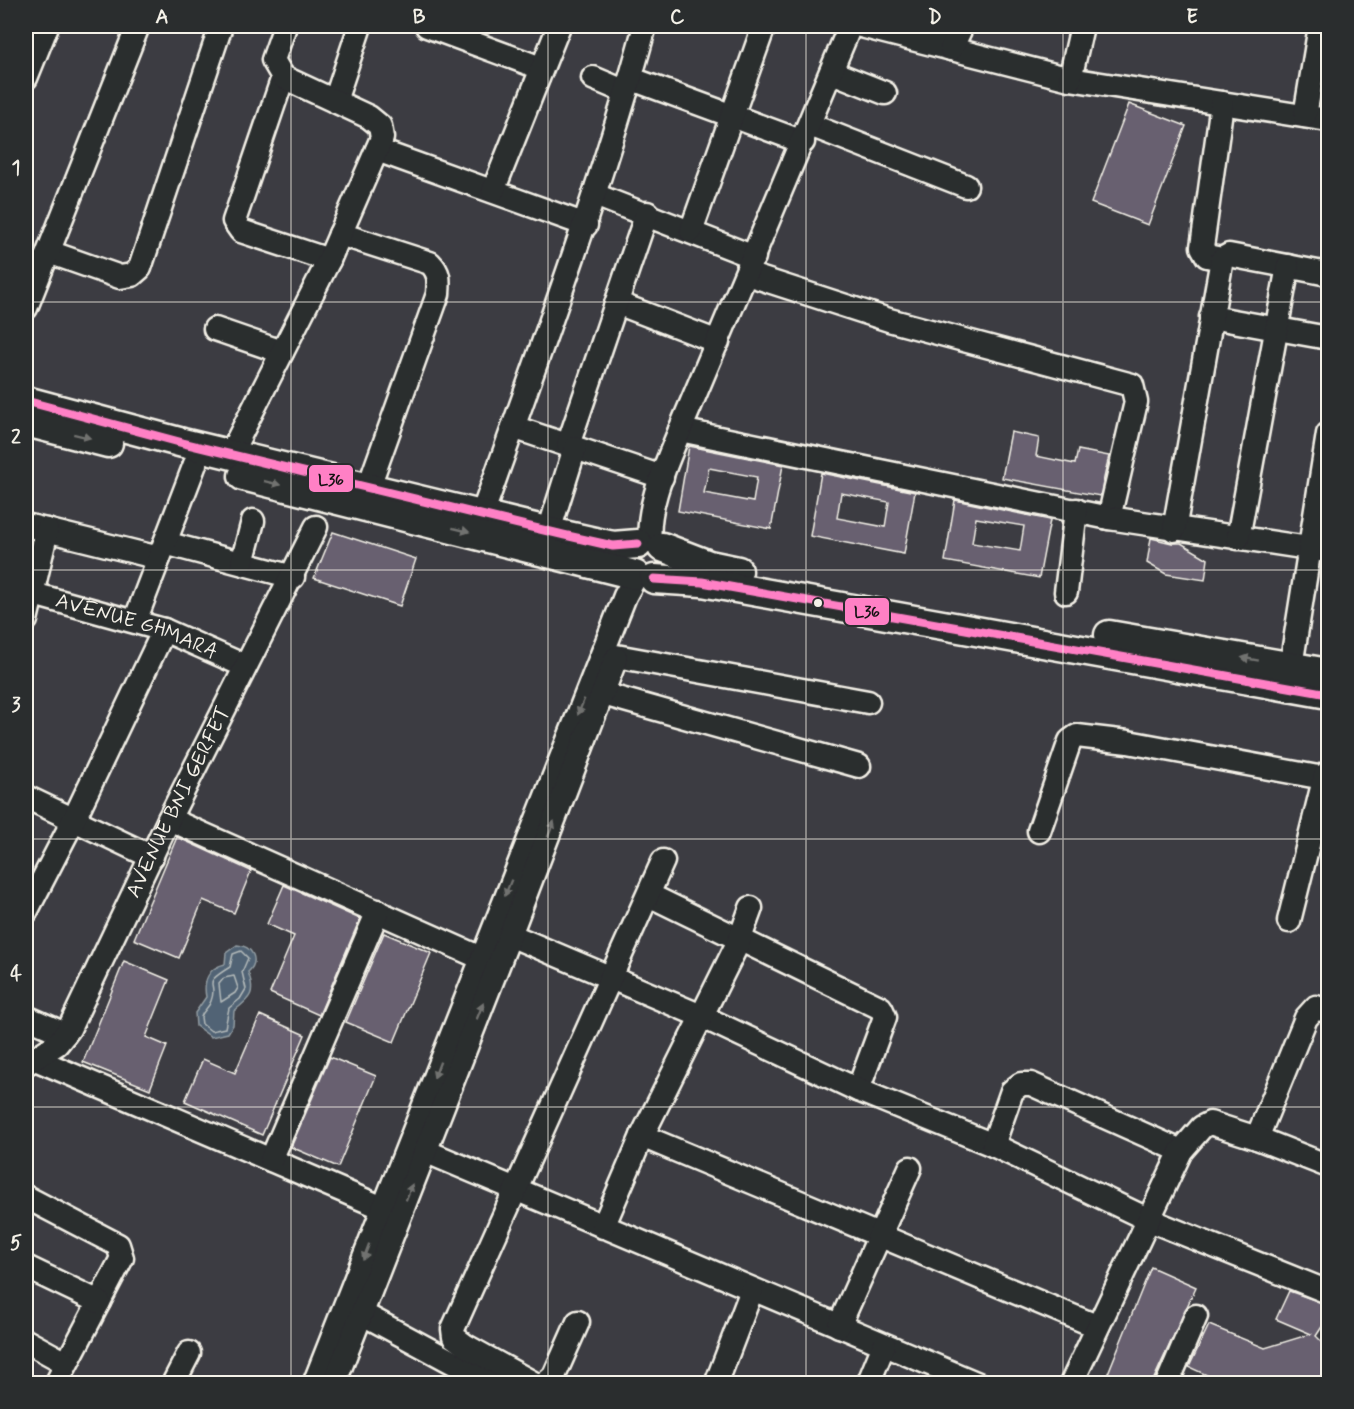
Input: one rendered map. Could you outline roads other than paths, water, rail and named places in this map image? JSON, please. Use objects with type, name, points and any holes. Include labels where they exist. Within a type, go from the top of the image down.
[{"type":"main road","points":[[26,401],[613,546],[650,544],[733,571],[1329,673]]},
{"type":"main road","points":[[26,422],[643,578],[702,582],[1329,694]]},
{"type":"main road","points":[[643,578],[631,571],[629,559],[650,544]]},
{"type":"street","points":[[26,78],[47,26]]},
{"type":"street","points":[[26,308],[138,26]]},
{"type":"street","points":[[50,252],[120,277],[132,274],[140,268],[221,26]]},
{"type":"street","points":[[231,453],[329,260],[382,138],[380,126],[369,117],[284,77],[273,60],[285,26]]},
{"type":"street","points":[[335,101],[360,26]]},
{"type":"street","points":[[427,26],[541,68]]},
{"type":"street","points":[[493,191],[559,26]]},
{"type":"street","points":[[691,231],[764,26]]},
{"type":"street","points":[[650,544],[650,522],[662,477],[680,430],[751,266],[850,26]]},
{"type":"street","points":[[861,26],[1070,79],[1329,120]]},
{"type":"street","points":[[951,50],[962,26]]},
{"type":"street","points":[[1070,79],[1082,26]]},
{"type":"street","points":[[1305,116],[1320,26]]},
{"type":"street","points":[[482,515],[586,225],[629,86],[640,27]]},
{"type":"street","points":[[832,72],[885,93]]},
{"type":"street","points":[[284,77],[234,221],[241,231],[329,260]]},
{"type":"street","points":[[593,78],[806,134],[966,186]]},
{"type":"street","points":[[1222,103],[1202,247],[1207,256],[1222,259],[1229,255],[1329,274]]},
{"type":"street","points":[[377,150],[586,225]]},
{"type":"street","points":[[595,195],[691,231],[751,266],[889,320],[1132,386],[1136,402],[1109,518]]},
{"type":"street","points":[[549,531],[571,446],[647,213]]},
{"type":"street","points":[[340,234],[430,263],[438,271],[438,294],[369,486]]},
{"type":"street","points":[[1174,530],[1222,259]]},
{"type":"street","points":[[1238,538],[1288,266]]},
{"type":"street","points":[[617,303],[718,342]]},
{"type":"street","points":[[1211,317],[1329,338]]},
{"type":"street","points":[[216,329],[282,352]]},
{"type":"street","points":[[513,427],[662,477]]},
{"type":"street","points":[[680,430],[1109,518],[1174,530],[1319,549]]},
{"type":"street","points":[[1291,666],[1319,549],[1329,434]]},
{"type":"street","points":[[135,621],[195,464]]},
{"type":"street","points":[[1066,591],[1076,510]]},
{"type":"street","points":[[242,563],[254,521]]},
{"type":"street","points":[[26,620],[36,527],[162,551],[242,563],[293,577]]},
{"type":"street","name":"AVENUE BNI GERFET","points":[[29,1061],[57,1044],[65,1034],[152,857],[168,819],[245,666],[293,577],[316,527]]},
{"type":"street","points":[[333,1383],[363,1314],[603,694],[643,578]]},
{"type":"street","points":[[315,1383],[628,588],[643,578]]},
{"type":"street","name":"AVENUE GHMARA","points":[[28,593],[164,630],[245,666]]},
{"type":"street","points":[[26,912],[32,886],[73,821],[164,630]]},
{"type":"street","points":[[616,656],[868,702]]},
{"type":"street","points":[[603,694],[859,766]]},
{"type":"street","points":[[1039,831],[1070,741],[1077,736],[1327,774],[1289,921]]},
{"type":"street","points":[[26,797],[152,857]]},
{"type":"street","points":[[168,819],[481,958]]},
{"type":"street","points":[[535,1383],[459,1342],[454,1337],[453,1329],[663,861]]},
{"type":"street","points":[[649,895],[739,941],[881,1008],[885,1017],[858,1090]]},
{"type":"street","points":[[603,1227],[642,1136],[739,941],[751,908]]},
{"type":"street","points":[[271,1160],[378,911]]},
{"type":"street","points":[[510,935],[701,1016],[858,1090],[993,1145],[1147,1219],[1329,1292]]},
{"type":"street","points":[[1257,1138],[1306,1018],[1316,1007],[1329,1012]]},
{"type":"street","points":[[26,1017],[65,1034]]},
{"type":"street","points":[[29,1061],[383,1208]]},
{"type":"street","points":[[993,1145],[1012,1091],[1021,1084],[1031,1084],[1180,1151]]},
{"type":"street","points":[[1071,1383],[1180,1151],[1202,1127],[1210,1123],[1327,1161]]},
{"type":"street","points":[[642,1136],[1096,1326]]},
{"type":"street","points":[[425,1151],[978,1383]]},
{"type":"street","points":[[839,1326],[910,1168]]},
{"type":"street","points":[[26,1197],[120,1247],[122,1258],[56,1383]]},
{"type":"street","points":[[26,1267],[99,1302]]},
{"type":"street","points":[[716,1383],[752,1290]]},
{"type":"street","points":[[363,1314],[492,1383]]},
{"type":"street","points":[[1176,1381],[1196,1316]]},
{"type":"street","points":[[545,1383],[554,1376],[578,1322]]},
{"type":"street","points":[[26,1341],[66,1363]]},
{"type":"street","points":[[868,1383],[884,1345]]},
{"type":"street","points":[[173,1383],[189,1353]]},
{"type":"water","points":[[237,945],[247,948],[253,955],[254,963],[248,972],[252,990],[248,998],[234,1011],[233,1025],[228,1033],[211,1037],[196,1026],[195,1013],[206,997],[205,986],[208,976],[214,969],[225,964],[226,953]]}]
